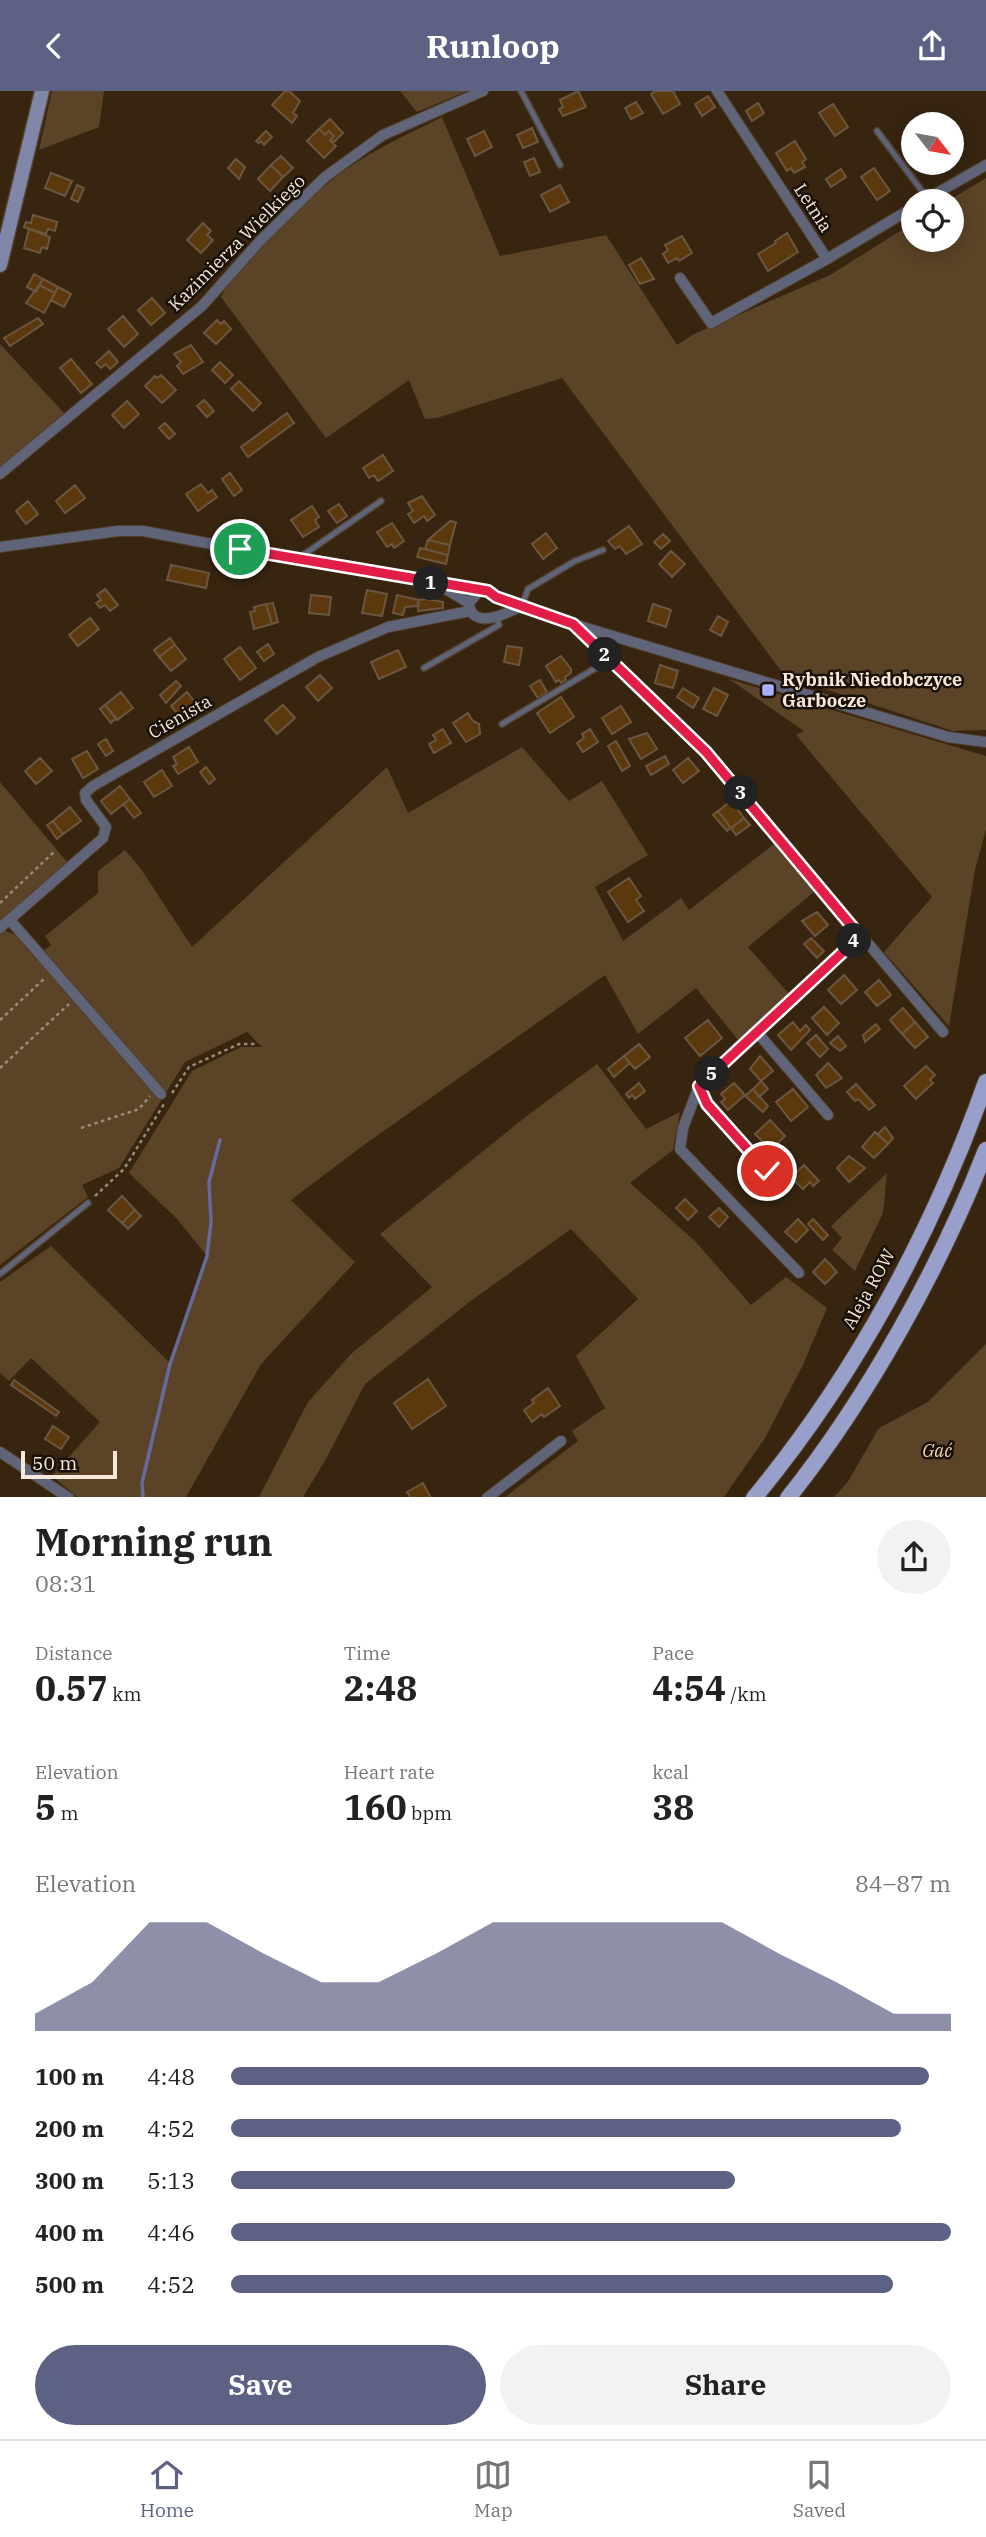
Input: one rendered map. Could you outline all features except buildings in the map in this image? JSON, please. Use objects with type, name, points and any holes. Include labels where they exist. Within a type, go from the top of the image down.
[{"type":"main road","name":"Aleja ROW","points":[[754,1497],[817,1414],[883,1307],[929,1218],[969,1129],[986,1082]]},
{"type":"main road","points":[[788,1497],[828,1445],[886,1352],[930,1271],[986,1150]]},
{"type":"street","points":[[0,265],[42,91]]},
{"type":"street","name":"Kazimierza Wielkiego","points":[[0,474],[202,306],[260,241],[325,177],[383,135],[483,91]]},
{"type":"street","name":"Letnia","points":[[717,91],[827,259],[901,215]]},
{"type":"street","points":[[944,189],[986,165]]},
{"type":"street","points":[[680,278],[711,323],[827,259]]},
{"type":"street","points":[[0,547],[118,531],[143,531],[296,560],[488,591],[496,597],[573,624],[948,737],[986,741]]},
{"type":"street","points":[[434,584],[460,595],[482,619],[513,611],[523,605]]},
{"type":"street","points":[[470,607],[479,591]]},
{"type":"street","points":[[495,615],[498,606],[496,597]]},
{"type":"street","name":"Cienista","points":[[0,928],[103,838],[106,827],[86,800],[85,793],[93,786],[318,657],[388,627],[470,607]]},
{"type":"street","points":[[573,624],[706,752],[943,1032]]},
{"type":"street","points":[[10,920],[159,1091]]},
{"type":"street","points":[[799,1273],[680,1149],[683,1128],[699,1086],[860,936]]},
{"type":"street","points":[[756,1031],[828,1115]]},
{"type":"street","points":[[699,1086],[707,1104],[767,1171]]},
{"type":"street","points":[[487,1497],[561,1441]]},
{"type":"street","points":[[0,1452],[69,1497]]},
{"type":"lane","points":[[521,91],[560,165]]},
{"type":"lane","points":[[877,131],[917,189]]},
{"type":"lane","points":[[296,560],[381,501]]},
{"type":"lane","points":[[523,605],[528,589],[575,561],[603,550]]},
{"type":"lane","points":[[424,668],[499,625],[495,615]]},
{"type":"lane","points":[[502,724],[610,660]]},
{"type":"lane","points":[[0,1274],[88,1203]]},
{"type":"path","points":[[0,903],[56,851]]},
{"type":"path","points":[[0,1020],[52,971]]},
{"type":"path","points":[[0,1068],[76,997]]},
{"type":"path","points":[[88,1203],[124,1169],[189,1067],[239,1044],[256,1044]]},
{"type":"path","points":[[81,1128],[139,1109],[159,1091]]},
{"type":"green space","points":[[52,91],[104,91],[99,127],[39,150]]},
{"type":"green space","points":[[400,91],[467,91],[417,112]]},
{"type":"green space","points":[[442,117],[500,256],[606,235],[677,345],[694,334],[830,275],[901,231],[901,252],[964,252],[964,191],[986,178],[986,730],[953,731],[785,676],[562,378],[437,418],[425,419],[409,380],[326,438],[221,297],[226,287],[302,206],[342,172]]},
{"type":"green space","points":[[0,344],[64,413],[0,468]]},
{"type":"green space","points":[[729,679],[986,756],[986,829],[975,870],[949,1026],[884,952],[932,897],[796,735],[804,731]]},
{"type":"green space","points":[[522,747],[569,801],[602,781],[648,855],[595,887],[623,941],[681,898],[689,910],[774,844],[814,892],[748,947],[790,995],[739,1041],[696,988],[638,1034],[605,975],[361,1147],[291,1200],[355,1262],[261,1364],[186,1497],[77,1497],[52,1476],[100,1422],[31,1358],[9,1381],[0,1373],[0,1282],[51,1246],[170,1363],[207,1256],[177,1219],[129,1173],[192,1071],[241,1047],[262,1047],[247,1032],[185,1062],[119,1168],[82,1185],[88,1197],[0,1265],[0,933],[3,930],[13,934],[22,927],[43,951],[51,945],[45,936],[98,893],[98,871],[125,850],[141,869],[192,947],[387,767],[408,813]]},
{"type":"green space","points":[[0,782],[67,862],[0,922]]},
{"type":"green space","points":[[597,1064],[646,1129],[680,1112],[673,1150],[630,1183],[695,1241],[751,1305],[786,1277],[827,1308],[803,1365],[765,1438],[724,1497],[505,1497],[578,1441],[572,1431],[605,1408],[576,1356],[638,1299],[571,1229],[472,1300],[365,1384],[303,1497],[259,1497],[308,1402],[351,1354],[432,1287],[380,1234],[528,1115]]},
{"type":"green space","points":[[887,1173],[883,1213],[855,1271],[832,1250],[842,1238],[831,1226]]},
{"type":"green space","name":"Gać","points":[[986,1344],[986,1497],[834,1497],[847,1483],[879,1428],[928,1402]]},
{"type":"waterway","points":[[143,1497],[142,1483],[170,1364],[207,1256],[211,1222],[209,1182],[220,1140]]},
{"type":"place","name":"Rybnik Niedobczyce Garbocze","points":[[768,690]]},
{"type":"route","points":[[240,549],[434,584],[488,591],[496,597],[573,624],[706,752],[860,936],[699,1086],[707,1104],[767,1171]]}]
